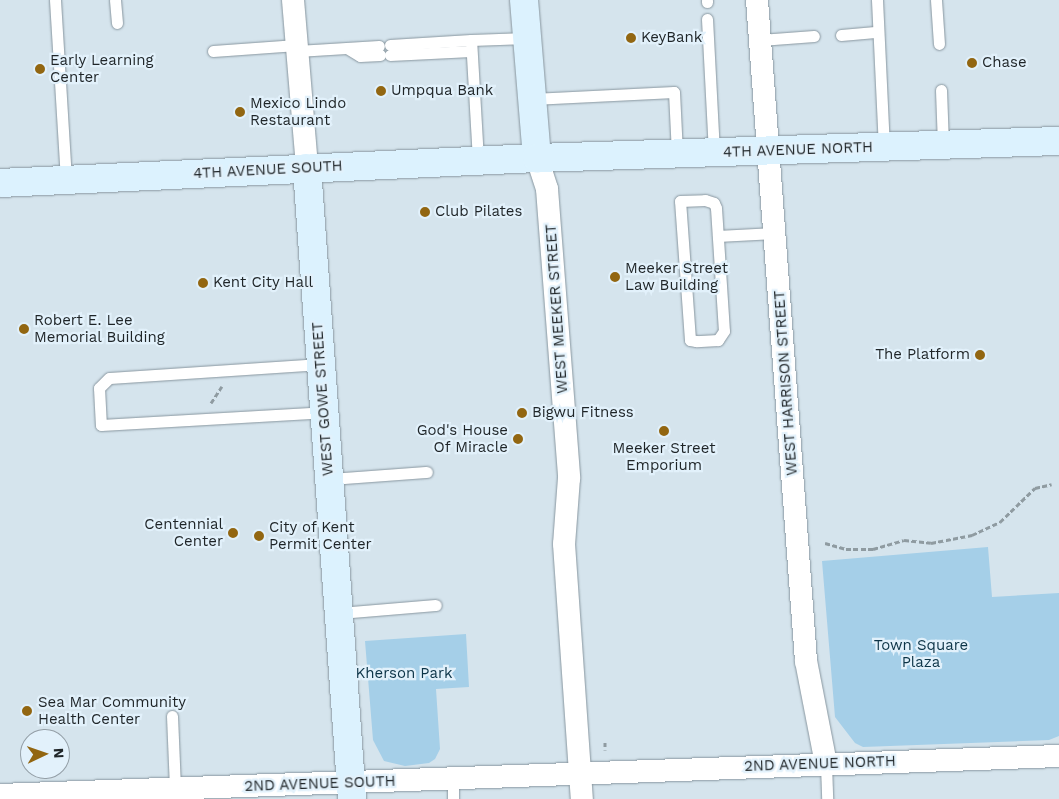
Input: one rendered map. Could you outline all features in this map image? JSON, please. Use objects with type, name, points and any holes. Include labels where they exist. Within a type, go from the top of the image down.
[{"type":"street","name":"WEST GOWE STREET","points":[[293,0],[352,791]]},
{"type":"street","name":"WEST MEEKER STREET","points":[[524,0],[536,158],[547,189],[569,468],[564,544],[582,799]]},
{"type":"street","name":"WEST HARRISON STREET","points":[[757,0],[806,661],[826,764]]},
{"type":"street","name":"4TH AVENUE NORTH","points":[[536,158],[1059,141]]},
{"type":"street","name":"4TH AVENUE SOUTH","points":[[0,183],[536,158]]},
{"type":"street","name":"2ND AVENUE NORTH","points":[[581,775],[1059,756]]},
{"type":"street","name":"2ND AVENUE SOUTH","points":[[0,795],[175,788],[352,791],[453,789],[581,775]]},
{"type":"lane","points":[[55,0],[66,180]]},
{"type":"lane","points":[[115,0],[117,23]]},
{"type":"lane","points":[[877,0],[884,148]]},
{"type":"lane","points":[[936,0],[938,44]]},
{"type":"lane","points":[[707,19],[714,152]]},
{"type":"lane","points":[[841,35],[878,32]]},
{"type":"lane","points":[[760,40],[814,36]]},
{"type":"lane","points":[[213,51],[297,48],[385,50],[471,46],[527,38]]},
{"type":"lane","points":[[471,46],[478,160]]},
{"type":"lane","points":[[941,90],[943,145]]},
{"type":"lane","points":[[532,99],[674,92],[677,153]]},
{"type":"lane","points":[[680,201],[714,203],[718,236],[724,331],[718,340],[690,340],[680,201]]},
{"type":"lane","points":[[718,236],[774,233]]},
{"type":"lane","points":[[321,364],[109,378],[99,388],[101,425],[324,412]]},
{"type":"lane","points":[[329,479],[427,472]]},
{"type":"lane","points":[[339,613],[436,606]]},
{"type":"lane","points":[[172,716],[175,788]]},
{"type":"lane","points":[[826,764],[827,799]]},
{"type":"path","points":[[210,418],[211,402],[222,386],[224,370]]},
{"type":"path","points":[[825,544],[846,548],[872,549],[904,540],[931,543],[972,535],[1014,511],[1035,488],[1052,484]]},
{"type":"path","points":[[605,742],[605,750]]},
{"type":"green space","name":"Town Square Plaza","points":[[988,547],[992,597],[1059,593],[1059,736],[1049,740],[863,747],[855,743],[835,717],[822,561]]},
{"type":"green space","name":"Kherson Park","points":[[466,634],[469,687],[436,689],[440,749],[435,759],[429,763],[405,766],[384,761],[373,740],[365,641]]},
{"type":"place","name":"KeyBank","points":[[631,38]]},
{"type":"place","name":"Chase","points":[[972,63]]},
{"type":"place","name":"Early Learning Center","points":[[40,69]]},
{"type":"place","name":"Umpqua Bank","points":[[381,91]]},
{"type":"place","name":"Mexico Lindo Restaurant","points":[[240,112]]},
{"type":"place","name":"Club Pilates","points":[[425,212]]},
{"type":"place","name":"Meeker Street Law Building","points":[[615,277]]},
{"type":"place","name":"Kent City Hall","points":[[203,283]]},
{"type":"place","name":"Robert E. Lee Memorial Building","points":[[24,329]]},
{"type":"place","name":"The Platform","points":[[980,355]]},
{"type":"place","name":"Bigwu Fitness","points":[[522,413]]},
{"type":"place","name":"Meeker Street Emporium","points":[[664,431]]},
{"type":"place","name":"God's House Of Miracle","points":[[518,439]]},
{"type":"place","name":"Centennial Center","points":[[233,533]]},
{"type":"place","name":"City of Kent Permit Center","points":[[259,536]]},
{"type":"place","name":"Sea Mar Community Health Center","points":[[27,711]]}]
